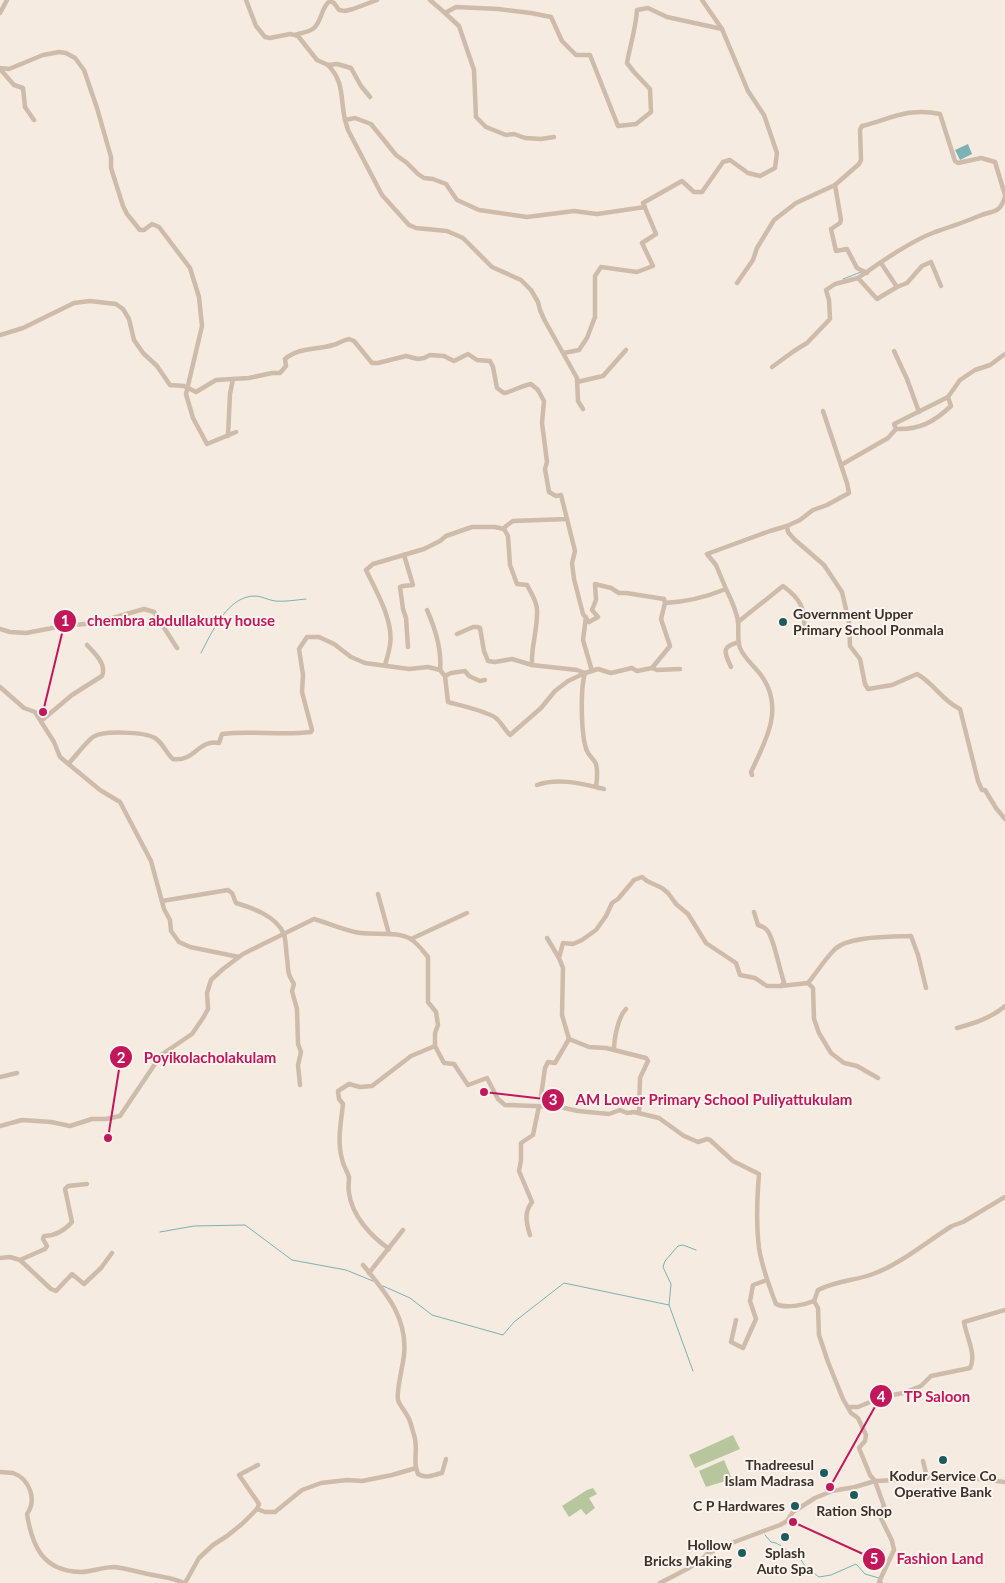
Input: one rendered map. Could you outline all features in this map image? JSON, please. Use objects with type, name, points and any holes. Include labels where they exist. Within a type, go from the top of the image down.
[{"type":"street","points":[[0,13],[7,0]]},
{"type":"street","points":[[246,0],[256,26],[265,37],[270,38],[315,28],[325,5],[330,1],[339,10],[345,11],[377,0]]},
{"type":"street","points":[[430,0],[459,26],[474,70],[476,117],[480,122],[486,127],[506,135],[514,134],[525,138],[541,139],[554,137]]},
{"type":"street","points":[[564,354],[579,350],[587,338],[595,317],[595,276],[601,268],[637,272],[653,266],[642,243],[656,234],[643,204],[682,181],[694,192],[702,192],[723,162],[730,160],[748,173],[760,176],[775,168],[777,153],[764,115],[748,91],[722,29],[702,0]]},
{"type":"street","points":[[445,12],[456,7],[531,12],[551,17],[562,40],[576,55],[590,55],[618,126],[636,124],[651,112],[650,90],[627,62],[631,40],[636,28],[637,10],[648,8],[667,17],[722,29]]},
{"type":"street","points":[[294,34],[298,36],[317,60],[328,65],[337,75],[341,86],[348,130],[388,203],[409,225],[416,228],[447,231],[463,238],[492,267],[522,280],[532,290],[545,321],[577,378],[578,401],[583,409]]},
{"type":"street","points":[[0,69],[9,69],[43,55],[59,52],[71,55],[84,70],[111,157],[114,180],[127,214],[140,230],[144,230],[152,224],[159,227],[190,268],[195,282],[199,297],[202,326],[186,394],[193,418],[207,444],[236,432]]},
{"type":"street","points":[[328,65],[337,64],[352,68],[361,86],[370,97]]},
{"type":"street","points":[[0,69],[14,86],[23,88],[25,107],[34,120]]},
{"type":"street","points":[[738,283],[774,220],[796,203],[835,185],[860,164],[860,130],[862,126],[901,114],[926,111],[940,114],[955,161],[958,163],[981,158],[995,162],[1005,196],[1002,206],[994,212],[983,214],[934,232],[901,250],[858,278],[835,284],[826,290],[829,300],[830,318],[807,344],[772,367]]},
{"type":"street","points":[[345,120],[355,118],[371,124],[396,155],[418,174],[424,178],[446,184],[457,200],[479,210],[527,217],[574,211],[596,214],[645,207]]},
{"type":"street","points":[[835,185],[841,220],[840,223],[831,228],[836,251],[847,249],[857,268],[867,272]]},
{"type":"street","points":[[858,278],[877,299],[907,282],[922,266],[931,262],[941,286]]},
{"type":"street","points":[[881,264],[897,287]]},
{"type":"street","points":[[0,335],[23,328],[74,303],[90,301],[116,304],[123,309],[129,318],[134,340],[143,353],[157,366],[170,385],[188,388],[196,392],[216,380],[280,373],[286,366],[285,359],[289,356],[317,347],[333,345],[348,339],[354,341],[372,363],[378,364],[406,356],[424,358],[430,355],[444,356],[454,361],[468,354],[477,360],[490,361],[494,367],[497,388],[504,392],[511,392],[520,386],[531,384],[538,390],[544,400],[542,423],[547,462],[545,470],[549,492],[556,496],[561,495],[575,551],[572,563],[582,614],[589,622],[598,617],[592,610],[596,600],[595,584],[611,588],[619,593],[664,600],[665,603],[683,602],[726,589]]},
{"type":"street","points":[[577,382],[603,376],[626,350]]},
{"type":"street","points":[[894,351],[919,412]]},
{"type":"street","points":[[896,429],[894,424],[948,397],[960,380],[975,370],[990,365],[1005,354]]},
{"type":"street","points":[[228,436],[230,394],[233,379]]},
{"type":"street","points":[[896,429],[911,430],[931,422],[951,406],[948,397]]},
{"type":"street","points":[[752,775],[751,772],[769,734],[773,711],[770,690],[762,676],[750,664],[740,647],[738,622],[716,565],[707,554],[770,530],[787,526],[800,520],[813,510],[849,493],[823,411]]},
{"type":"street","points":[[840,465],[888,438],[896,429]]},
{"type":"street","points":[[504,529],[512,521],[567,519]]},
{"type":"street","points":[[787,526],[788,532],[800,546],[824,565],[842,592],[850,622],[850,646],[860,660],[865,684],[868,689],[892,686],[917,674],[933,685],[942,698],[960,710],[978,781],[982,790],[985,790],[1005,819]]},
{"type":"street","points":[[386,664],[390,644],[389,627],[378,593],[366,570],[373,564],[424,549],[446,536],[472,528],[495,527],[504,529],[508,536],[510,565],[517,584],[527,585],[534,596],[537,609],[531,653],[532,665]]},
{"type":"street","points":[[404,555],[413,585],[400,587],[406,618],[408,647]]},
{"type":"street","points":[[738,622],[782,586],[791,592],[804,609],[805,633]]},
{"type":"street","points":[[652,668],[670,646],[661,619],[665,603]]},
{"type":"street","points":[[0,629],[26,633],[95,623],[144,609],[154,612],[177,648]]},
{"type":"street","points":[[427,610],[441,658],[440,670],[444,676],[448,702],[469,709],[484,711],[497,718],[510,735],[541,708],[555,691],[568,681],[585,673],[598,669],[611,673],[632,668],[637,671],[652,668],[657,670],[680,669]]},
{"type":"street","points":[[586,617],[582,640],[592,671]]},
{"type":"street","points":[[457,634],[478,626],[488,661],[495,662],[512,659],[532,665],[577,670],[585,673]]},
{"type":"street","points":[[69,763],[94,736],[108,732],[151,737],[162,744],[173,759],[180,760],[199,750],[205,743],[219,743],[222,734],[241,732],[288,734],[311,732],[302,692],[303,675],[299,649],[307,638],[319,637],[334,644],[351,657],[365,663],[386,664],[409,669],[428,667],[440,670]]},
{"type":"street","points":[[731,667],[725,653],[725,648],[739,642]]},
{"type":"street","points":[[41,721],[72,695],[102,676],[104,666],[87,645]]},
{"type":"street","points":[[444,676],[465,670],[470,676],[480,681],[485,680]]},
{"type":"street","points":[[585,673],[581,697],[584,734],[586,750],[596,763],[596,787]]},
{"type":"street","points":[[0,687],[24,708],[35,712],[54,742],[60,757],[100,790],[120,802],[151,861],[164,909],[170,920],[171,931],[179,942],[239,957]]},
{"type":"street","points":[[536,785],[556,782],[604,789]]},
{"type":"street","points":[[560,960],[563,943],[573,944],[596,930],[606,916],[612,902],[618,899],[634,880],[642,877],[668,893],[676,904],[688,914],[706,943],[736,963],[740,975],[756,978],[767,986],[808,983],[836,948],[846,943],[910,936],[918,955],[926,988]]},
{"type":"street","points":[[162,901],[228,890],[232,893],[236,903],[260,911],[272,920],[284,934],[288,961],[287,972],[294,984],[292,991],[297,1009],[298,1044],[301,1052],[298,1065],[300,1085]]},
{"type":"street","points":[[378,894],[389,934]]},
{"type":"street","points":[[754,912],[758,925],[767,929],[770,934],[784,982],[781,986]]},
{"type":"street","points":[[411,939],[467,913]]},
{"type":"street","points":[[0,1126],[22,1120],[51,1122],[70,1126],[92,1119],[120,1116],[161,1055],[192,1034],[208,1009],[207,993],[211,980],[239,957],[314,919],[353,932],[369,935],[389,934],[411,939],[428,957],[428,1002],[436,1012],[438,1025],[435,1033],[435,1046],[444,1063],[454,1064],[468,1085],[486,1078],[498,1099],[505,1105],[560,1107],[609,1114],[620,1110],[627,1113],[634,1112],[659,1118],[684,1136],[698,1142],[707,1138],[734,1161],[759,1174],[759,1242],[767,1280],[776,1304],[780,1306],[798,1305],[814,1301]]},
{"type":"street","points":[[541,1096],[545,1068],[548,1062],[555,1063],[569,1039],[562,1015],[563,968],[547,938]]},
{"type":"street","points":[[808,983],[813,988],[814,1019],[819,1033],[831,1052],[844,1063],[857,1066],[878,1078]]},
{"type":"street","points":[[957,1028],[980,1022],[1005,1006]]},
{"type":"street","points":[[614,1050],[619,1020],[626,1009]]},
{"type":"street","points":[[569,1039],[589,1047],[614,1050],[646,1058],[648,1061],[640,1078],[639,1113]]},
{"type":"street","points":[[389,1249],[366,1228],[355,1210],[349,1194],[348,1177],[342,1158],[339,1138],[343,1104],[339,1099],[338,1091],[349,1084],[372,1086],[412,1056],[435,1046]]},
{"type":"street","points":[[0,1077],[17,1073]]},
{"type":"street","points":[[530,1234],[526,1213],[532,1202],[519,1171],[521,1143],[533,1135],[539,1106]]},
{"type":"street","points":[[20,1260],[45,1249],[47,1246],[43,1240],[44,1236],[53,1236],[68,1227],[72,1222],[65,1189],[68,1186],[87,1184]]},
{"type":"street","points":[[881,1580],[894,1550],[880,1514],[884,1506],[875,1481],[859,1448],[865,1441],[866,1435],[858,1418],[851,1413],[828,1362],[819,1335],[818,1308],[814,1301],[818,1290],[830,1284],[873,1274],[903,1258],[952,1226],[963,1222],[1005,1197]]},
{"type":"street","points":[[370,1273],[403,1230]]},
{"type":"street","points":[[0,1258],[10,1257],[20,1260],[51,1289],[56,1291],[72,1274],[84,1284],[101,1268],[112,1253]]},
{"type":"street","points":[[363,1265],[394,1304],[402,1324],[405,1338],[398,1400],[409,1418],[414,1436],[417,1450],[414,1460],[418,1474],[428,1477],[442,1473],[446,1459]]},
{"type":"street","points":[[736,1320],[730,1342],[743,1348],[756,1319],[750,1302],[753,1285],[767,1280]]},
{"type":"street","points":[[848,1407],[858,1407],[882,1397],[903,1393],[921,1386],[931,1376],[970,1368],[972,1356],[964,1322],[1005,1310]]},
{"type":"street","points":[[923,1461],[926,1478]]},
{"type":"street","points":[[0,1472],[12,1473],[26,1482],[32,1499],[31,1508],[27,1514],[32,1537],[36,1547],[53,1566],[79,1572],[114,1567],[149,1575],[163,1575],[185,1583],[199,1558],[213,1545],[242,1524],[257,1509],[259,1504],[239,1475],[258,1465]]},
{"type":"street","points":[[257,1509],[265,1512],[275,1512],[302,1490],[321,1483],[347,1480],[362,1481],[416,1468]]},
{"type":"street","points":[[660,1583],[689,1568],[721,1547],[780,1525],[793,1512],[815,1498],[832,1492],[875,1481],[899,1480],[910,1477],[941,1478],[954,1476],[1005,1482]]},
{"type":"green space","points":[[733,1435],[740,1449],[695,1468],[689,1455]]},
{"type":"green space","points":[[724,1460],[732,1479],[706,1487],[699,1471]]},
{"type":"green space","points":[[593,1488],[597,1494],[589,1498],[595,1508],[586,1515],[581,1509],[569,1517],[562,1506]]},
{"type":"water","points":[[968,144],[972,154],[960,160],[955,150]]},
{"type":"waterway","points":[[843,279],[861,272]]},
{"type":"waterway","points":[[201,653],[222,616],[229,608],[246,597],[256,596],[279,601],[306,599]]},
{"type":"waterway","points":[[160,1232],[194,1226],[245,1225],[292,1260],[346,1270],[373,1281]]},
{"type":"waterway","points":[[693,1371],[669,1305],[671,1284],[663,1267],[665,1261],[678,1246],[683,1245],[696,1250]]},
{"type":"waterway","points":[[383,1286],[410,1298],[432,1315],[503,1335],[514,1322],[564,1283],[669,1305]]},
{"type":"waterway","points":[[765,1535],[771,1542],[799,1557],[805,1566],[819,1577],[831,1575],[856,1564],[865,1574],[879,1578]]},
{"type":"place","name":"Government Upper Primary School Ponmala","points":[[783,622]]},
{"type":"place","name":"chembra abdullakutty house","points":[[43,712]]},
{"type":"place","name":"AM Lower Primary School Puliyattukulam","points":[[484,1092]]},
{"type":"place","name":"Poyikolacholakulam","points":[[108,1138]]},
{"type":"place","name":"Kodur Service Co Operative Bank","points":[[943,1460]]},
{"type":"place","name":"Thadreesul Islam Madrasa","points":[[824,1473]]},
{"type":"place","name":"TP Saloon","points":[[830,1487]]},
{"type":"place","name":"Ration Shop","points":[[854,1495]]},
{"type":"place","name":"C P Hardwares","points":[[795,1506]]},
{"type":"place","name":"Fashion Land","points":[[793,1522]]},
{"type":"place","name":"Splash Auto Spa","points":[[785,1537]]},
{"type":"place","name":"Hollow Bricks Making","points":[[742,1553]]}]
